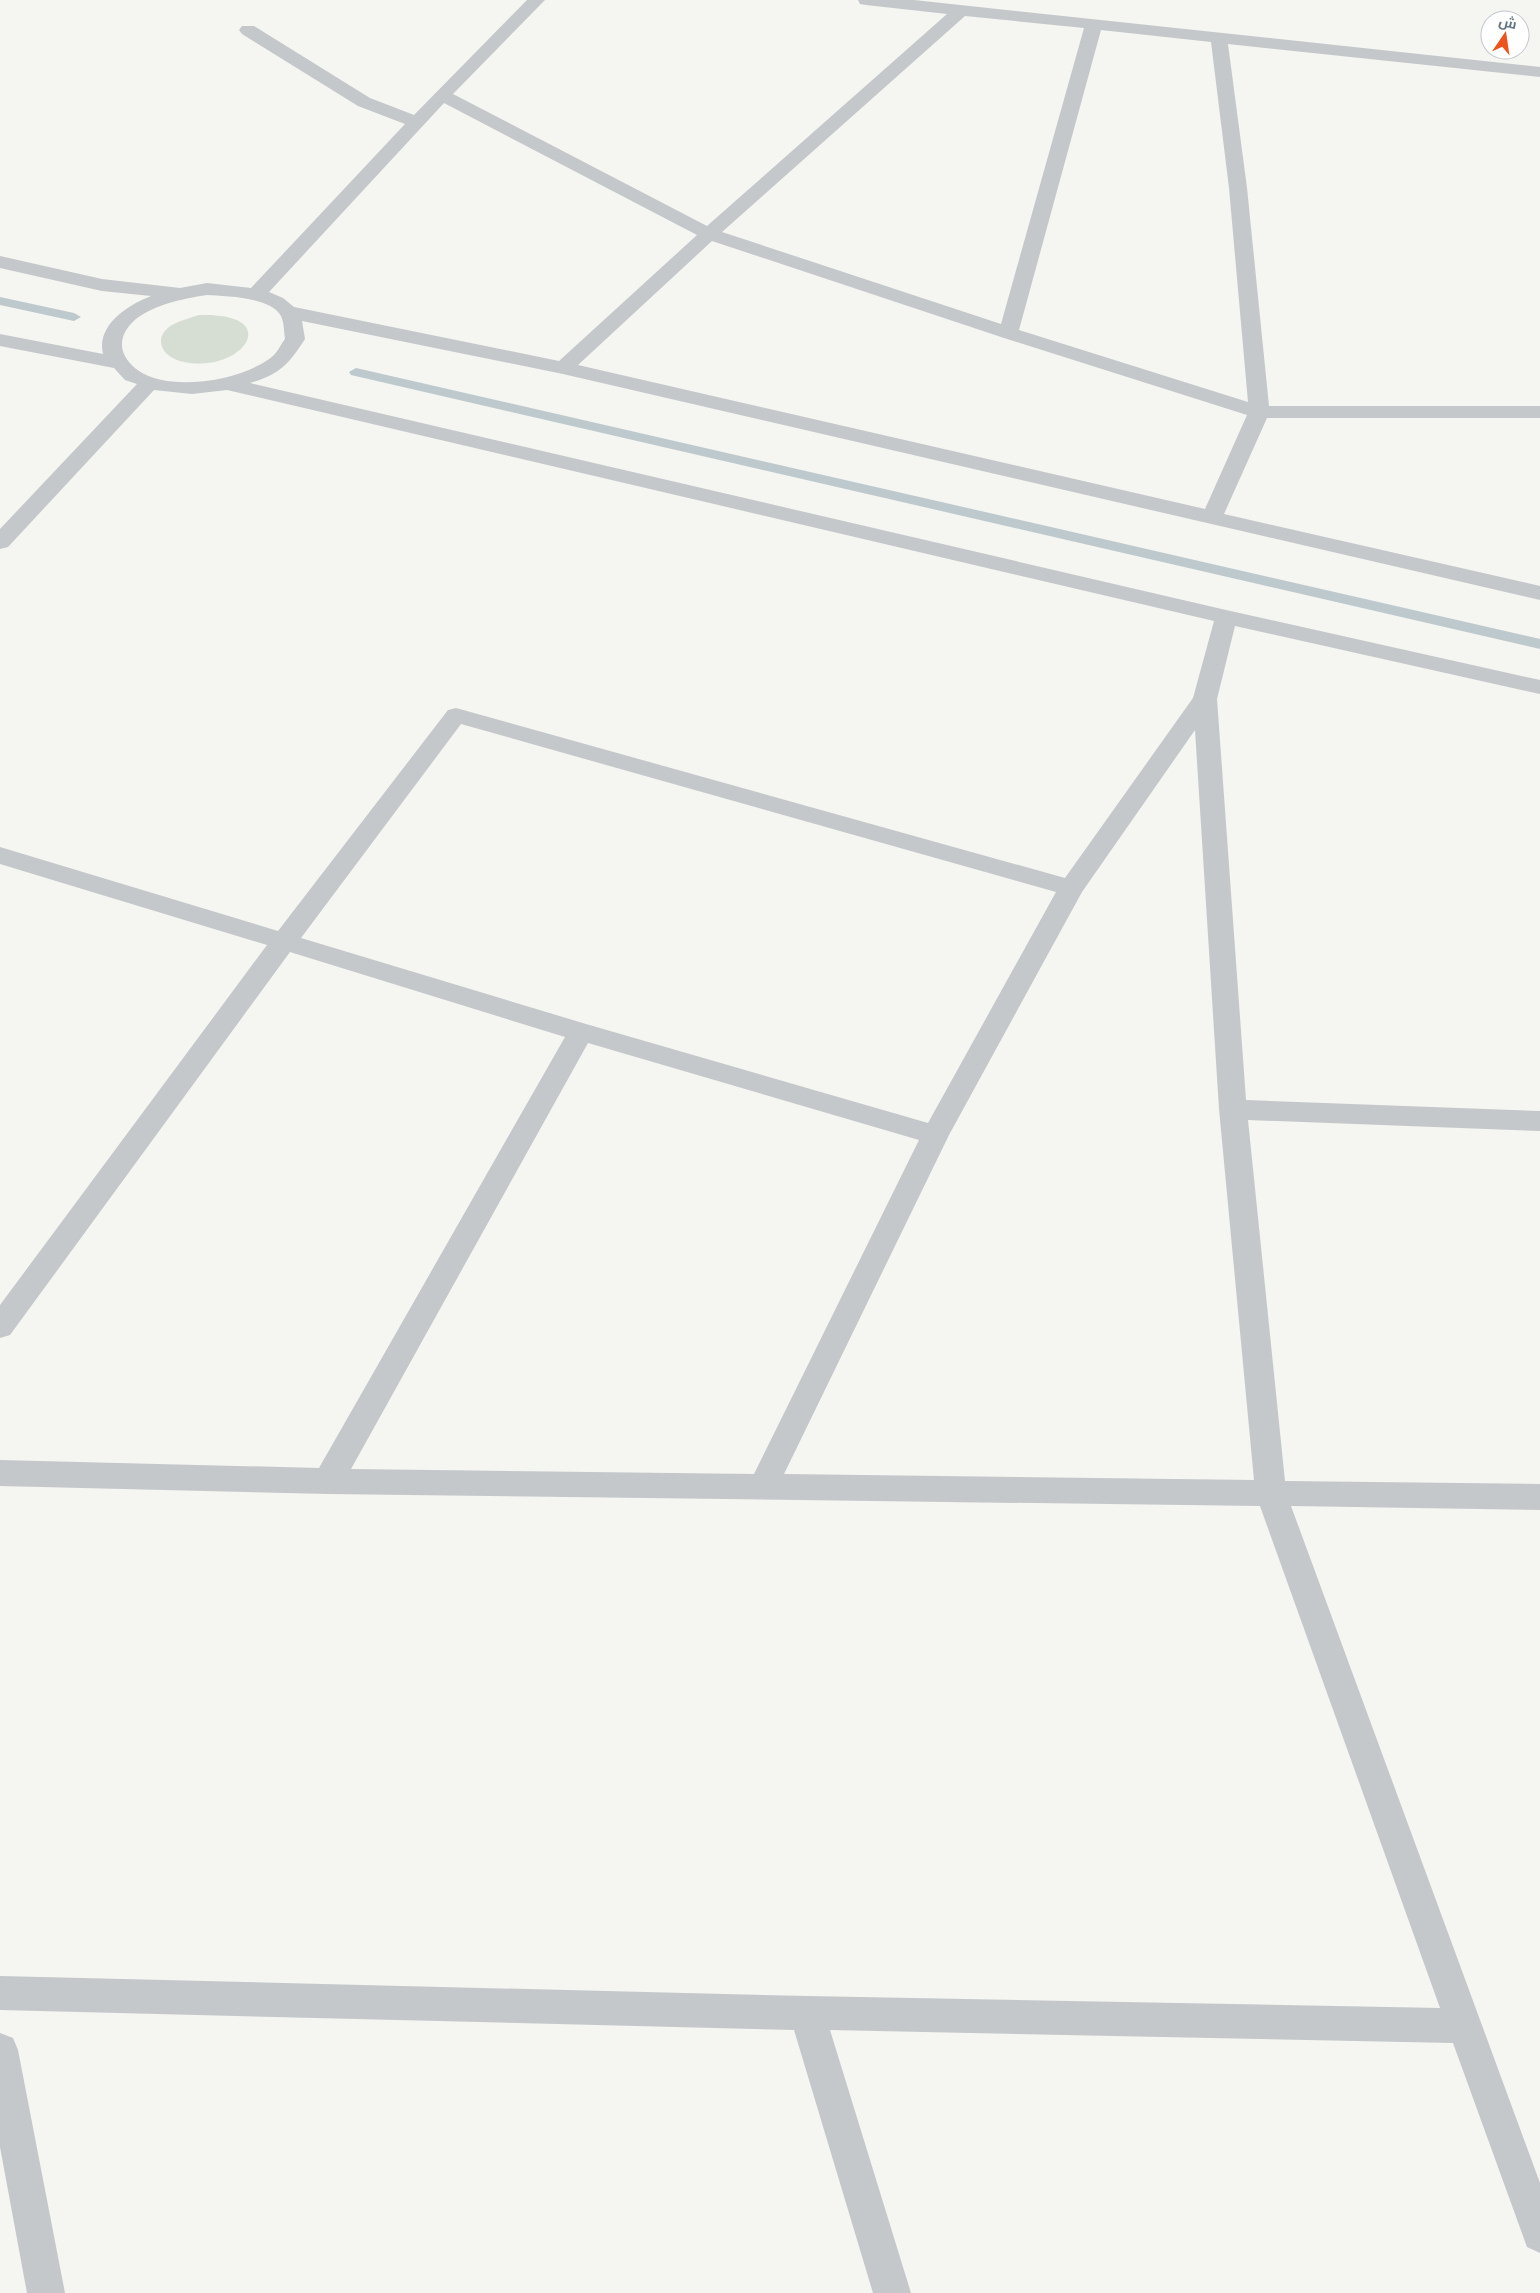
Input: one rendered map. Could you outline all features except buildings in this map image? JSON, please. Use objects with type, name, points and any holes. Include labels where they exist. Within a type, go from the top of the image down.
[{"type":"street","points":[[256,294],[442,94],[537,0]]},
{"type":"street","points":[[866,0],[1540,72]]},
{"type":"street","points":[[563,368],[709,234],[961,10]]},
{"type":"street","points":[[1008,334],[1094,25]]},
{"type":"street","points":[[248,30],[364,102],[416,122]]},
{"type":"street","points":[[1212,517],[1259,412],[1238,188],[1219,39]]},
{"type":"street","points":[[442,94],[709,234],[1008,334],[1259,412],[1540,412]]},
{"type":"street","points":[[0,262],[102,284],[181,293]]},
{"type":"street","points":[[289,312],[296,326],[295,340],[288,353],[273,366],[252,377],[228,384],[192,388],[150,382],[131,374],[118,363],[112,350],[113,336],[122,322],[137,310],[158,300],[181,293],[207,289],[232,290],[256,294],[275,302],[289,312],[563,368],[1540,593]]},
{"type":"street","points":[[0,340],[118,363]]},
{"type":"street","points":[[0,542],[150,382]]},
{"type":"street","points":[[228,384],[1226,617],[1540,687]]},
{"type":"street","points":[[1226,617],[1205,699],[1233,1109],[1270,1493],[1540,2234]]},
{"type":"street","points":[[763,1486],[935,1135],[1071,888],[1205,699]]},
{"type":"street","points":[[0,1327],[285,940],[456,715],[1071,888]]},
{"type":"street","points":[[0,855],[285,940],[580,1032],[935,1135]]},
{"type":"street","points":[[328,1481],[580,1032]]},
{"type":"street","points":[[1233,1109],[1540,1121]]},
{"type":"street","points":[[0,1473],[328,1481],[1540,1497]]},
{"type":"street","points":[[0,1993],[807,2013],[1465,2026]]},
{"type":"street","points":[[807,2013],[892,2293]]},
{"type":"street","points":[[0,2050],[46,2293]]},
{"type":"shaded area","points":[[199,315],[226,317],[242,323],[248,332],[246,343],[236,353],[221,360],[202,363],[180,361],[167,354],[163,350],[161,339],[167,329],[183,320]]},
{"type":"waterway","points":[[0,301],[74,317]]},
{"type":"waterway","points":[[356,372],[1540,644]]}]
